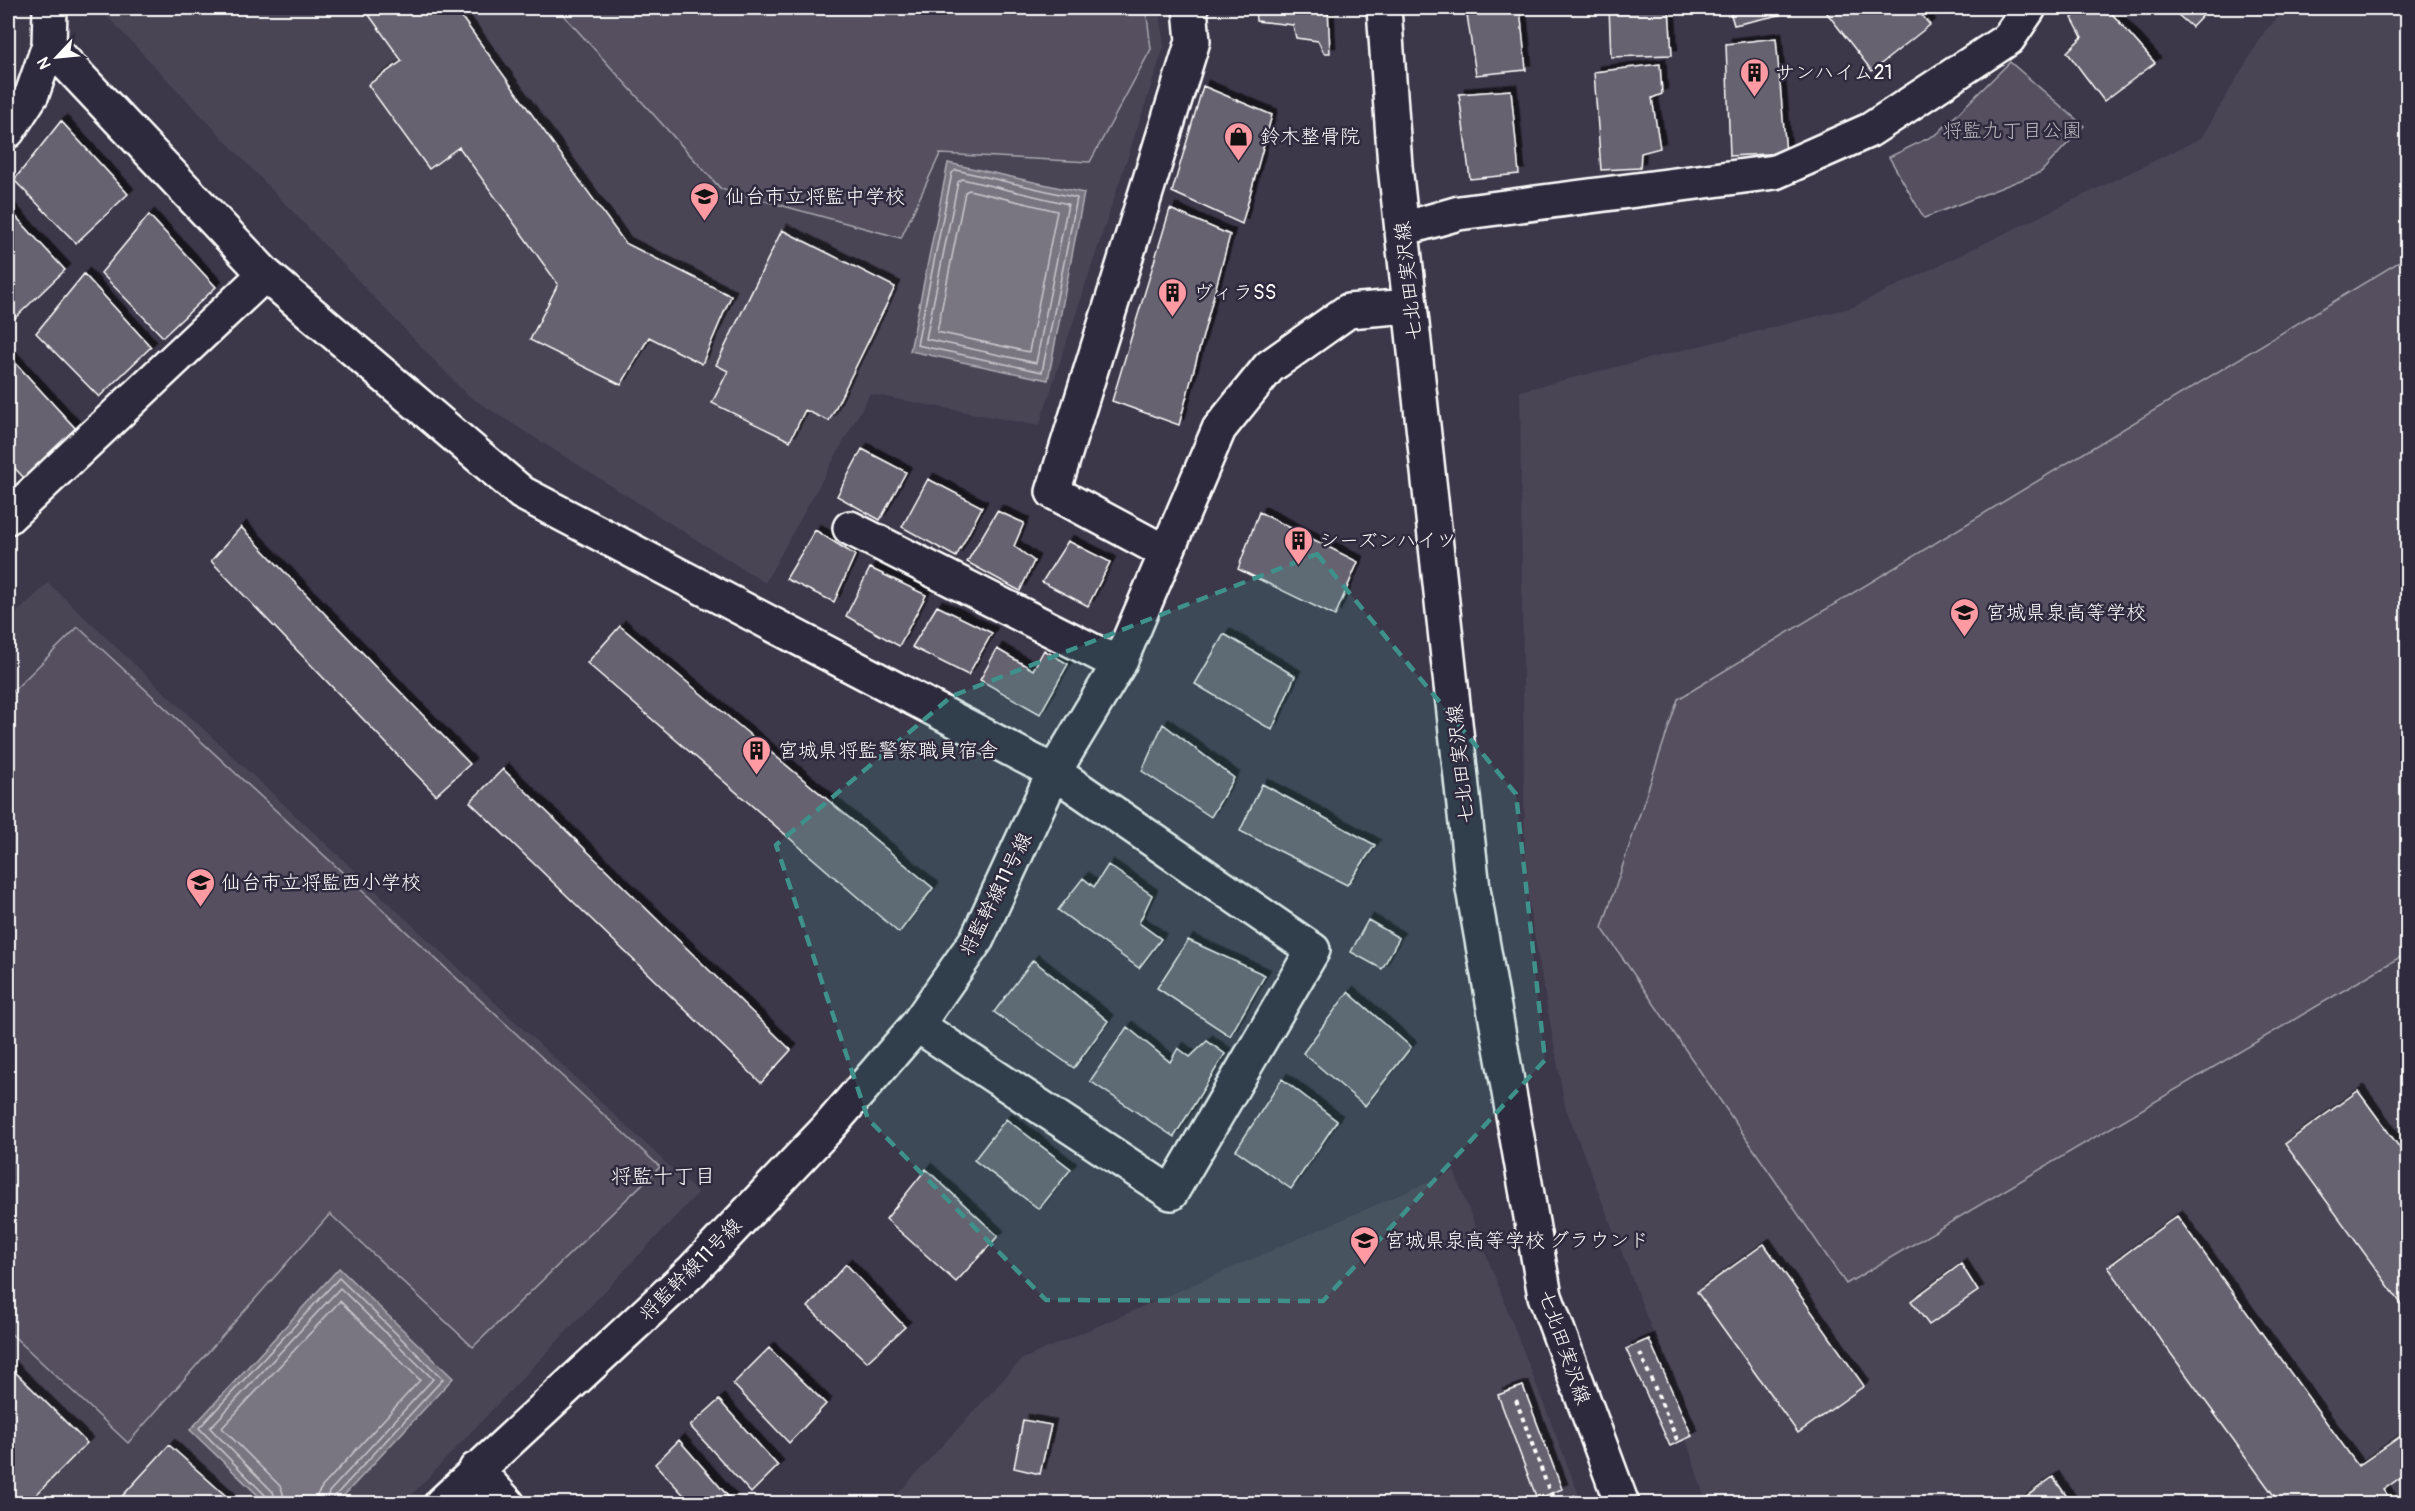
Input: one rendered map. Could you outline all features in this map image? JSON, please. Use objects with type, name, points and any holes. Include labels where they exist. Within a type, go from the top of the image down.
[{"type":"street","points":[[8,131],[32,94],[49,45],[50,8]]},
{"type":"street","points":[[1165,552],[1053,492],[1193,41],[1190,8]]},
{"type":"street","name":"七北田実沢線","points":[[1384,8],[1395,166],[1473,889],[1545,1296],[1622,1503]]},
{"type":"street","points":[[1403,229],[1460,213],[1775,172],[1870,130],[2008,39],[2030,8]]},
{"type":"street","points":[[49,45],[265,274],[522,494],[1054,772],[1313,950],[1172,1193],[917,1025]]},
{"type":"street","points":[[8,517],[265,274]]},
{"type":"street","name":"将監幹線11号線","points":[[441,1503],[691,1272],[826,1129],[917,1025],[977,939],[1054,772],[1119,664],[1219,429],[1269,367],[1348,311],[1410,306]]},
{"type":"street","points":[[850,528],[1119,664]]},
{"type":"street","points":[[476,1469],[507,1503]]},
{"type":"path","points":[[1640,1353],[1678,1442]]},
{"type":"path","points":[[1516,1400],[1550,1494],[1559,1503],[1580,1495]]},
{"type":"highlighted area","points":[[1317,554],[1516,794],[1545,1060],[1323,1301],[1046,1300],[868,1119],[776,845],[952,696]]},
{"type":"shaded area","name":"仙台市立将監中学校","points":[[99,8],[1160,8],[1164,47],[1039,426],[870,394],[765,583],[467,395]]},
{"type":"shaded area","name":"宮城県泉高等学校","points":[[2287,8],[2407,8],[2407,1503],[1706,1503],[1653,1333],[1565,1106],[1525,884],[1520,391],[1853,307],[2201,138],[2265,31]]},
{"type":"shaded area","name":"仙台市立将監西小学校","points":[[48,583],[698,1193],[404,1503],[8,1504],[8,621]]},
{"type":"shaded area","name":"宮城県泉高等学校 グラウンド","points":[[1454,1171],[1582,1503],[888,1504],[1022,1359]]},
{"type":"green space","points":[[557,8],[1146,8],[1151,49],[1090,162],[940,154],[901,238],[721,189]]},
{"type":"green space","name":"将監九丁目公園","points":[[2010,62],[2084,126],[2041,172],[1924,218],[1889,157],[1937,134]]},
{"type":"green space","points":[[2407,257],[2407,953],[1846,1284],[1602,928],[1678,699]]},
{"type":"green space","name":"仙台市立将監西小学校","points":[[78,627],[660,1167],[473,1347],[330,1214],[128,1443],[8,1331],[8,696]]},
{"type":"water","points":[[948,163],[1084,193],[1048,380],[910,351]]},
{"type":"water","points":[[339,1268],[453,1378],[337,1503],[266,1503],[190,1430]]},
{"type":"building","points":[[364,8],[455,8],[625,243],[731,296],[702,364],[649,337],[621,385],[530,340],[558,284],[459,147],[429,169],[368,85],[402,61]]},
{"type":"building","points":[[1255,8],[1328,8],[1330,53],[1324,53],[1318,41],[1296,38],[1293,25],[1256,21]]},
{"type":"building","points":[[1466,8],[1520,8],[1526,70],[1476,75]]},
{"type":"building","points":[[1609,8],[1669,8],[1672,55],[1611,57]]},
{"type":"building","points":[[1729,8],[1778,8],[1780,15],[1734,25]]},
{"type":"building","points":[[1823,8],[1916,8],[1930,25],[1872,71]]},
{"type":"building","points":[[2082,8],[2107,8],[2155,63],[2104,101],[2067,52],[2082,37],[2072,18]]},
{"type":"building","points":[[2170,8],[2210,8],[2192,27]]},
{"type":"building","name":"サンハイム21","points":[[1776,38],[1786,153],[1730,156],[1726,44]]},
{"type":"building","points":[[1660,64],[1662,94],[1652,98],[1660,148],[1641,153],[1640,168],[1601,170],[1594,72]]},
{"type":"building","points":[[1203,86],[1272,115],[1242,224],[1172,192]]},
{"type":"building","points":[[1511,90],[1519,174],[1470,179],[1459,94]]},
{"type":"building","points":[[61,121],[128,194],[76,243],[14,180]]},
{"type":"building","points":[[8,208],[65,270],[13,320],[8,314]]},
{"type":"building","name":"ヴィラSS","points":[[1170,209],[1230,235],[1179,425],[1112,401]]},
{"type":"building","points":[[149,215],[216,287],[163,337],[101,273]]},
{"type":"building","points":[[782,230],[895,287],[829,421],[805,410],[790,441],[712,403],[728,371],[716,365]]},
{"type":"building","points":[[84,274],[151,347],[99,397],[36,333]]},
{"type":"building","points":[[9,356],[76,429],[24,478],[8,461]]},
{"type":"building","points":[[862,449],[906,472],[880,520],[837,496]]},
{"type":"building","points":[[928,479],[982,507],[956,557],[902,527]]},
{"type":"building","points":[[997,511],[1024,523],[1014,546],[1034,561],[1020,591],[967,562]]},
{"type":"building","name":"シーズンハイツ","points":[[1259,512],[1358,562],[1335,616],[1238,569]]},
{"type":"building","points":[[241,527],[470,764],[436,795],[211,561]]},
{"type":"building","points":[[815,530],[855,555],[834,602],[786,579]]},
{"type":"building","points":[[1068,541],[1110,562],[1088,606],[1042,582]]},
{"type":"building","points":[[870,568],[926,595],[899,646],[846,616]]},
{"type":"building","points":[[937,606],[992,633],[968,675],[912,647]]},
{"type":"building","name":"宮城県将監警察職員宿舎","points":[[620,626],[933,888],[899,933],[587,663]]},
{"type":"building","points":[[1224,634],[1295,676],[1272,730],[1195,684]]},
{"type":"building","points":[[997,649],[1033,670],[1044,650],[1068,664],[1040,714],[980,680]]},
{"type":"building","points":[[1163,724],[1234,778],[1211,817],[1142,771]]},
{"type":"building","points":[[503,769],[791,1050],[761,1083],[470,802]]},
{"type":"building","points":[[1262,784],[1375,845],[1347,885],[1240,831]]},
{"type":"building","points":[[1108,865],[1152,895],[1139,923],[1161,939],[1139,968],[1058,910],[1083,878],[1094,887]]},
{"type":"building","points":[[1368,920],[1399,938],[1382,969],[1351,952]]},
{"type":"building","points":[[1188,940],[1265,975],[1230,1036],[1157,988]]},
{"type":"building","points":[[1033,960],[1108,1021],[1074,1068],[994,1012]]},
{"type":"building","points":[[1348,992],[1411,1047],[1365,1106],[1303,1053]]},
{"type":"building","points":[[1127,1027],[1170,1062],[1178,1048],[1190,1057],[1207,1041],[1225,1054],[1174,1137],[1090,1081]]},
{"type":"building","points":[[1282,1079],[1337,1121],[1291,1189],[1236,1150]]},
{"type":"building","points":[[2358,1091],[2408,1159],[2408,1313],[2285,1144]]},
{"type":"building","points":[[1006,1119],[1071,1169],[1039,1209],[974,1160]]},
{"type":"building","points":[[926,1169],[998,1236],[956,1282],[886,1219]]},
{"type":"building","points":[[2177,1216],[2358,1466],[2408,1431],[2408,1472],[2383,1490],[2393,1504],[2280,1504],[2108,1267]]},
{"type":"building","points":[[1764,1244],[1864,1386],[1798,1433],[1697,1292]]},
{"type":"building","points":[[846,1264],[905,1327],[867,1362],[808,1307]]},
{"type":"building","points":[[1961,1264],[1978,1291],[1929,1325],[1911,1301]]},
{"type":"building","points":[[1649,1339],[1692,1436],[1670,1446],[1626,1349]]},
{"type":"building","points":[[769,1348],[826,1404],[789,1443],[733,1384]]},
{"type":"building","points":[[8,1365],[87,1443],[27,1504],[8,1504]]},
{"type":"building","points":[[1523,1386],[1562,1489],[1537,1499],[1498,1395]]},
{"type":"building","points":[[719,1400],[778,1466],[751,1493],[690,1426]]},
{"type":"building","points":[[1023,1420],[1051,1425],[1040,1474],[1014,1468]]},
{"type":"building","points":[[679,1440],[733,1502],[731,1504],[692,1504],[655,1464]]},
{"type":"building","points":[[169,1445],[235,1504],[115,1504]]},
{"type":"building","points":[[2053,1477],[2072,1504],[2016,1504]]},
{"type":"place","name":"サンハイム21","points":[[1754,98]]},
{"type":"place","name":"鈴木整骨院","points":[[1239,162]]},
{"type":"place","name":"仙台市立将監中学校","points":[[704,222]]},
{"type":"place","name":"ヴィラSS","points":[[1172,318]]},
{"type":"place","name":"シーズンハイツ","points":[[1298,566]]},
{"type":"place","name":"宮城県泉高等学校","points":[[1965,638]]},
{"type":"place","name":"宮城県将監警察職員宿舎","points":[[757,776]]},
{"type":"place","name":"仙台市立将監西小学校","points":[[200,908]]},
{"type":"place","name":"宮城県泉高等学校 グラウンド","points":[[1364,1266]]},
{"type":"district","name":"将監十丁目","points":[[663,1176]]}]
